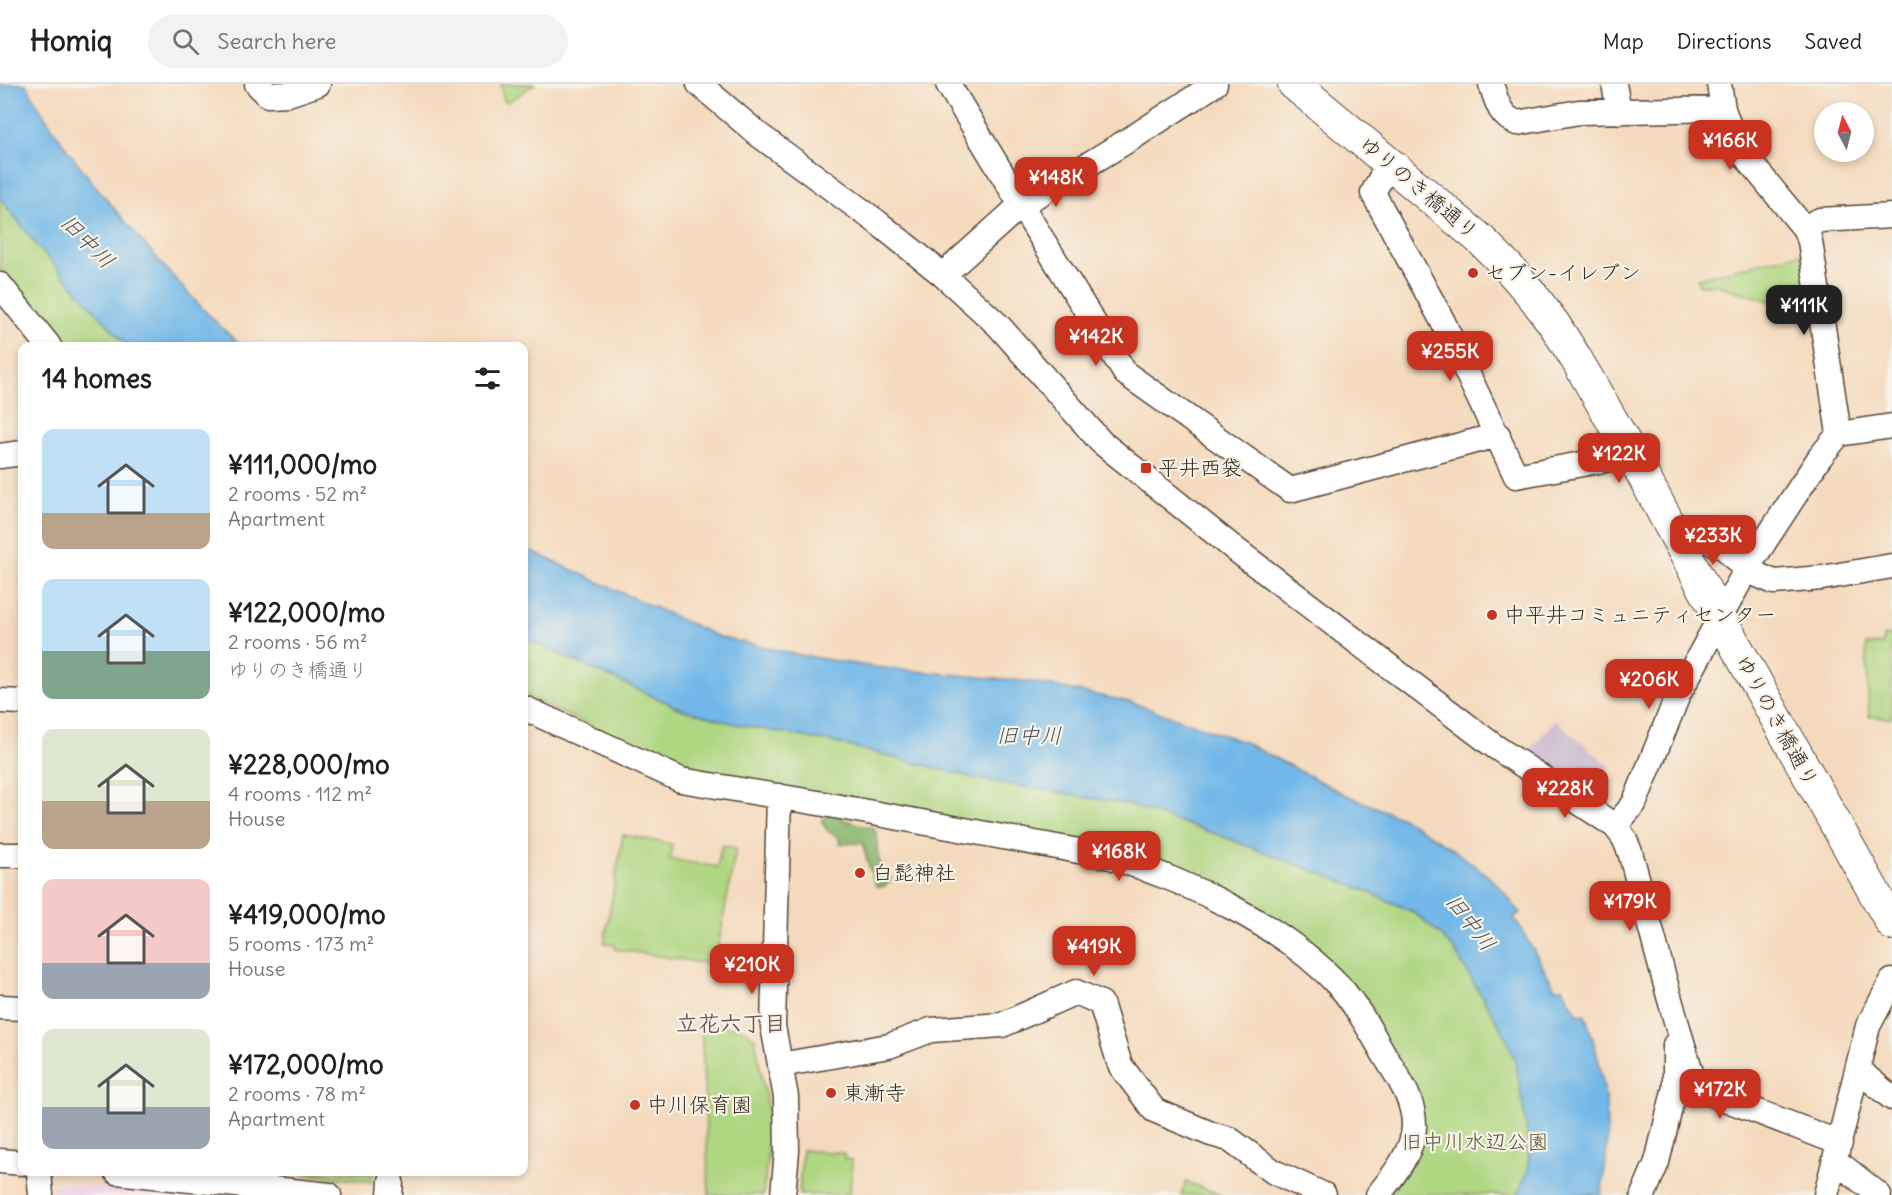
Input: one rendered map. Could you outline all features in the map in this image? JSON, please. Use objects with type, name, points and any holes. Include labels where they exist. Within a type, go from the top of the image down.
[{"type":"main road","name":"ゆりのき橋通り","points":[[1294,84],[1481,240],[1508,266],[1554,324],[1632,455],[1719,618],[1892,924]]},
{"type":"street","points":[[257,84],[268,95],[288,94],[318,84]]},
{"type":"street","points":[[699,84],[759,135],[877,222],[943,275],[998,325],[1101,442],[1241,554],[1494,747],[1615,826],[1630,852],[1676,1024],[1696,1088],[1838,1152],[1879,1195]]},
{"type":"street","points":[[948,84],[1125,373],[1290,490],[1498,435]]},
{"type":"street","points":[[943,275],[1021,205],[1215,84]]},
{"type":"street","points":[[1491,84],[1500,111],[1508,119],[1517,123],[1579,112],[1723,109]]},
{"type":"street","points":[[1614,84],[1619,112]]},
{"type":"street","points":[[1719,84],[1723,109],[1736,145],[1804,228],[1810,241],[1839,434]]},
{"type":"street","points":[[1389,162],[1373,193],[1442,320],[1516,476],[1632,455]]},
{"type":"street","points":[[1804,228],[1820,220],[1892,216]]},
{"type":"street","points":[[0,285],[46,342]]},
{"type":"street","points":[[1615,826],[1634,804],[1678,695],[1719,618],[1746,570],[1820,457],[1839,434],[1892,426]]},
{"type":"street","points":[[0,456],[18,454]]},
{"type":"street","points":[[1682,548],[1697,541],[1706,540],[1725,548],[1746,570],[1774,582],[1822,578],[1892,566]]},
{"type":"street","points":[[0,701],[18,702]]},
{"type":"street","points":[[528,710],[681,780],[1111,857],[1143,867],[1221,901],[1287,941],[1317,963],[1342,989],[1400,1081],[1413,1111],[1414,1128],[1401,1163],[1378,1195]]},
{"type":"street","points":[[779,796],[773,1026],[786,1097],[783,1195]]},
{"type":"street","points":[[0,855],[18,855]]},
{"type":"street","points":[[1826,1195],[1868,1026],[1892,981]]},
{"type":"street","points":[[780,1065],[889,1046],[931,1030],[1002,1025],[1076,992],[1101,1003],[1120,1065],[1154,1110],[1211,1134],[1229,1139],[1274,1172],[1324,1195]]},
{"type":"street","points":[[0,1007],[18,1008]]},
{"type":"street","points":[[1642,1195],[1657,1162],[1675,1087],[1676,1024]]},
{"type":"street","points":[[1857,1069],[1892,1098]]},
{"type":"street","points":[[0,1161],[18,1163]]},
{"type":"street","points":[[39,1176],[41,1195]]},
{"type":"street","points":[[158,1176],[329,1195]]},
{"type":"shaded area","points":[[1555,720],[1610,766],[1601,782],[1593,778],[1580,789],[1524,757]]},
{"type":"shaded area","points":[[58,1183],[182,1195],[51,1195],[51,1190]]},
{"type":"green space","points":[[501,84],[535,84],[508,102],[504,101]]},
{"type":"green space","points":[[0,198],[39,248],[123,342],[59,342],[0,269]]},
{"type":"green space","points":[[1802,253],[1812,314],[1717,285],[1699,285],[1697,278]]},
{"type":"green space","points":[[1892,635],[1892,718],[1869,717],[1866,645],[1883,644],[1884,636]]},
{"type":"green space","name":"旧中川水辺公園","points":[[528,640],[681,709],[736,724],[837,743],[979,779],[1126,804],[1216,834],[1362,889],[1413,912],[1439,933],[1454,950],[1505,1034],[1517,1065],[1529,1146],[1528,1169],[1518,1195],[1389,1195],[1419,1152],[1379,1029],[1217,891],[682,769],[528,697]]},
{"type":"green space","points":[[829,814],[874,828],[881,865],[891,880],[885,886],[877,887],[863,843],[840,844],[838,836],[826,828],[822,820]]},
{"type":"green space","points":[[623,835],[672,844],[670,859],[717,867],[722,845],[736,848],[715,965],[615,949],[615,945],[604,943]]},
{"type":"green space","points":[[701,1022],[745,1030],[755,1039],[769,1116],[763,1195],[709,1195]]},
{"type":"green space","points":[[802,1150],[844,1153],[844,1159],[852,1160],[850,1195],[799,1195]]},
{"type":"green space","points":[[320,1176],[372,1176],[372,1182]]},
{"type":"green space","points":[[1186,1182],[1221,1195],[1181,1195]]},
{"type":"water","name":"旧中川","points":[[0,84],[26,84],[66,148],[97,188],[181,285],[238,342],[123,342],[39,248],[0,198]]},
{"type":"water","name":"旧中川","points":[[528,550],[719,637],[794,654],[873,667],[1033,682],[1130,702],[1244,742],[1346,795],[1402,818],[1448,846],[1501,888],[1520,913],[1514,917],[1555,988],[1563,988],[1577,1013],[1585,1015],[1598,1060],[1606,1104],[1607,1148],[1601,1195],[1518,1195],[1528,1169],[1529,1146],[1516,1063],[1505,1034],[1454,950],[1439,933],[1413,912],[1362,889],[1216,834],[1126,804],[979,779],[837,743],[736,724],[681,709],[528,640]]},
{"type":"place","name":"セブン-イレブン","points":[[1473,273]]},
{"type":"place","name":"平井西袋","points":[[1146,468]]},
{"type":"place","name":"中平井コミュニティセンター","points":[[1492,615]]},
{"type":"place","name":"白髭神社","points":[[860,873]]},
{"type":"place","name":"東漸寺","points":[[831,1093]]},
{"type":"place","name":"中川保育園","points":[[635,1105]]},
{"type":"district","name":"立花六丁目","points":[[731,1023]]}]
